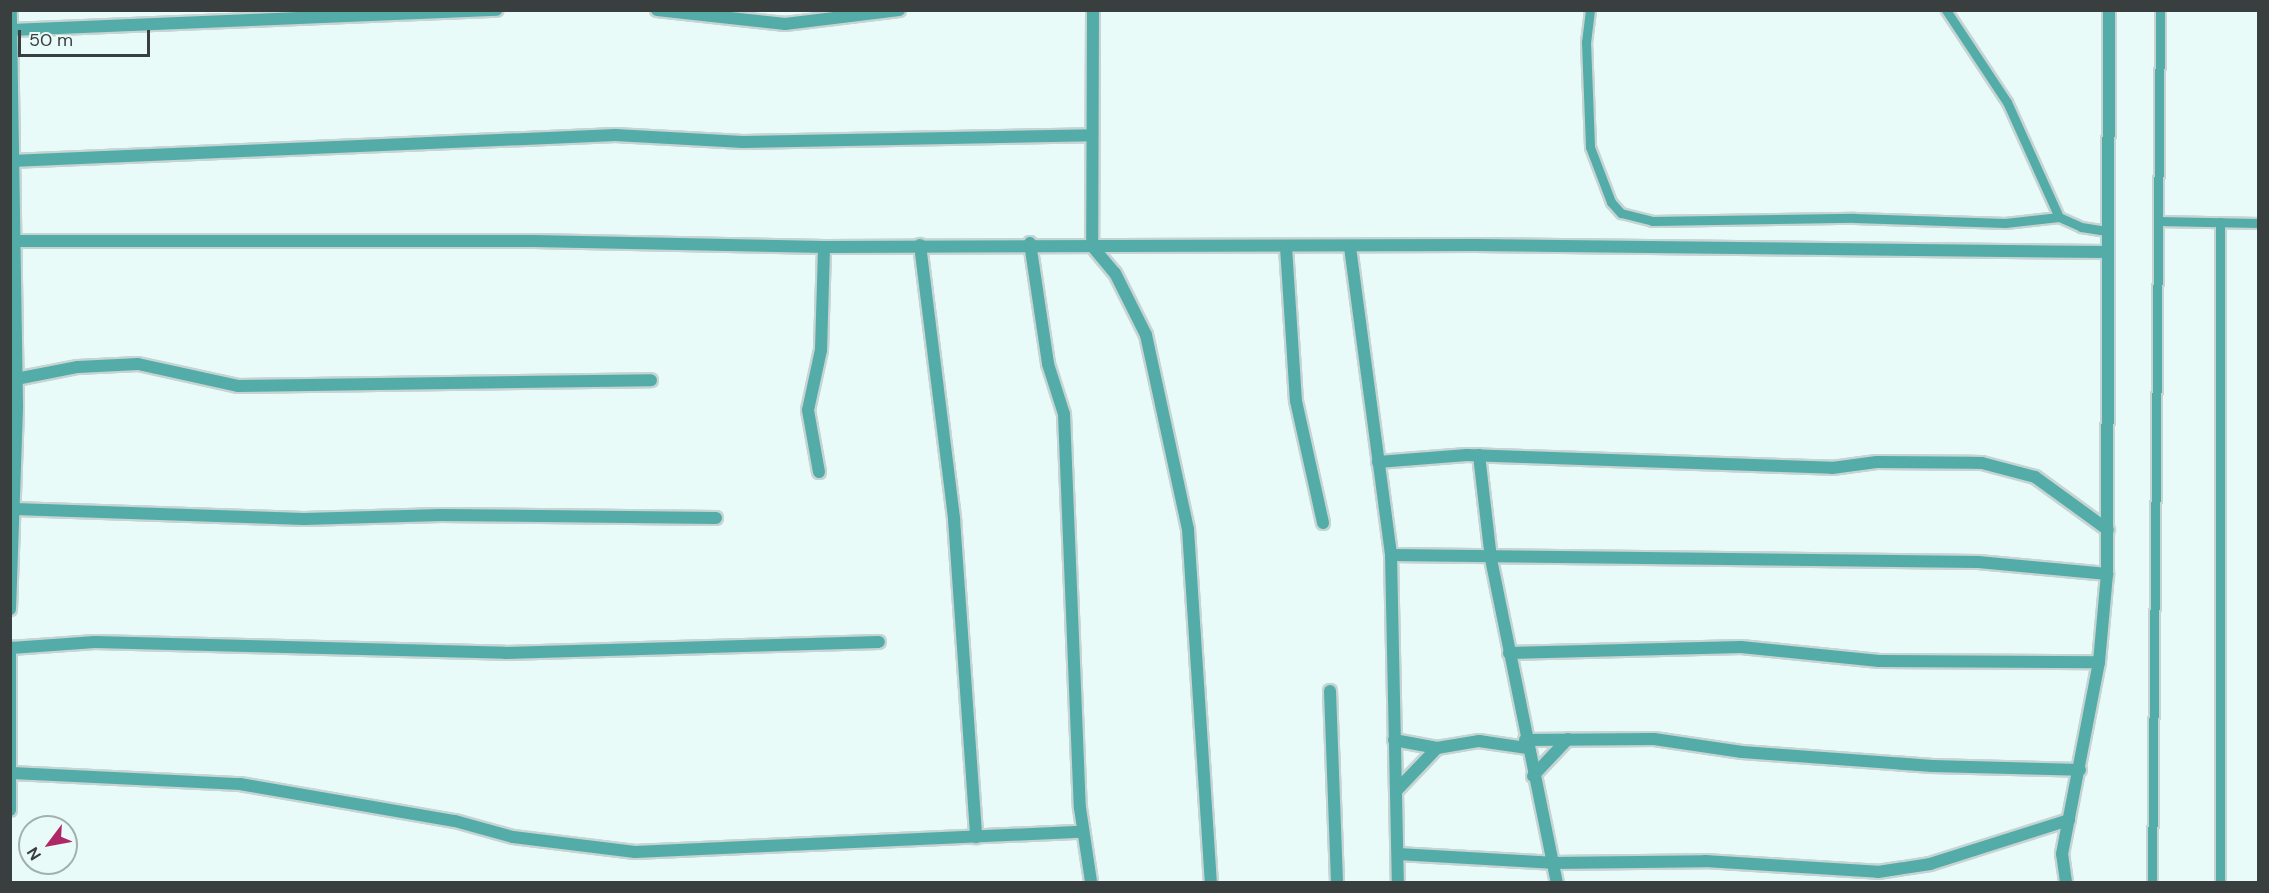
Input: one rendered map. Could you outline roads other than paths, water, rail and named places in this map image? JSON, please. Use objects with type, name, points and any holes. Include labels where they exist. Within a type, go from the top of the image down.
[{"type":"street","points":[[10,609],[15,509],[16,379],[12,339],[14,241],[11,161],[11,10]]},
{"type":"street","points":[[11,30],[497,10]]},
{"type":"street","points":[[657,10],[785,24],[898,10]]},
{"type":"street","points":[[1093,10],[1092,246],[1115,273],[1146,335],[1188,529],[1211,882]]},
{"type":"street","points":[[2066,882],[2062,854],[2099,662],[2108,574],[2106,252],[2109,10]]},
{"type":"street","points":[[11,161],[615,135],[743,142],[1092,135]]},
{"type":"street","points":[[14,241],[534,241],[824,247],[1030,243],[1092,246],[2106,252]]},
{"type":"street","points":[[1030,243],[1048,364],[1066,430],[1082,832],[1091,882]]},
{"type":"street","points":[[920,244],[954,519],[976,837]]},
{"type":"street","points":[[819,472],[808,410],[821,350],[824,247]]},
{"type":"street","points":[[1286,247],[1296,401],[1323,523]]},
{"type":"street","points":[[1350,247],[1391,555],[1398,882]]},
{"type":"street","points":[[16,379],[78,367],[138,364],[238,386],[651,380]]},
{"type":"street","points":[[1378,462],[1479,455],[1820,467],[1877,462],[1982,463],[2035,477],[2108,530]]},
{"type":"street","points":[[1479,455],[1491,560],[1526,744],[1557,882]]},
{"type":"street","points":[[15,509],[304,519],[441,515],[716,518]]},
{"type":"street","points":[[1391,555],[1491,560],[1653,557],[1978,562],[2108,574]]},
{"type":"street","points":[[10,810],[13,773],[10,647],[94,642],[505,652],[879,642]]},
{"type":"street","points":[[1509,653],[1741,647],[1870,661],[2099,662]]},
{"type":"street","points":[[1330,690],[1337,882]]},
{"type":"street","points":[[1394,740],[1437,748],[1479,741],[1526,744],[1569,739],[1654,739],[1742,752],[1932,766],[2080,770]]},
{"type":"street","points":[[1533,776],[1569,739]]},
{"type":"street","points":[[1396,791],[1437,748]]},
{"type":"street","points":[[13,773],[240,784],[455,821],[513,837],[635,852],[1082,832]]},
{"type":"street","points":[[1398,854],[1552,863],[1705,861],[1878,872],[1930,864],[2069,820]]},
{"type":"lane","points":[[1590,10],[1586,42],[1590,147],[1611,202],[1621,213],[1652,221],[1854,218],[2005,223],[2059,217],[2081,227],[2107,231]]},
{"type":"lane","points":[[1946,10],[2007,102],[2059,217]]},
{"type":"lane","points":[[2152,882],[2160,10]]},
{"type":"lane","points":[[2157,221],[2259,223]]},
{"type":"lane","points":[[2220,222],[2220,882]]}]
